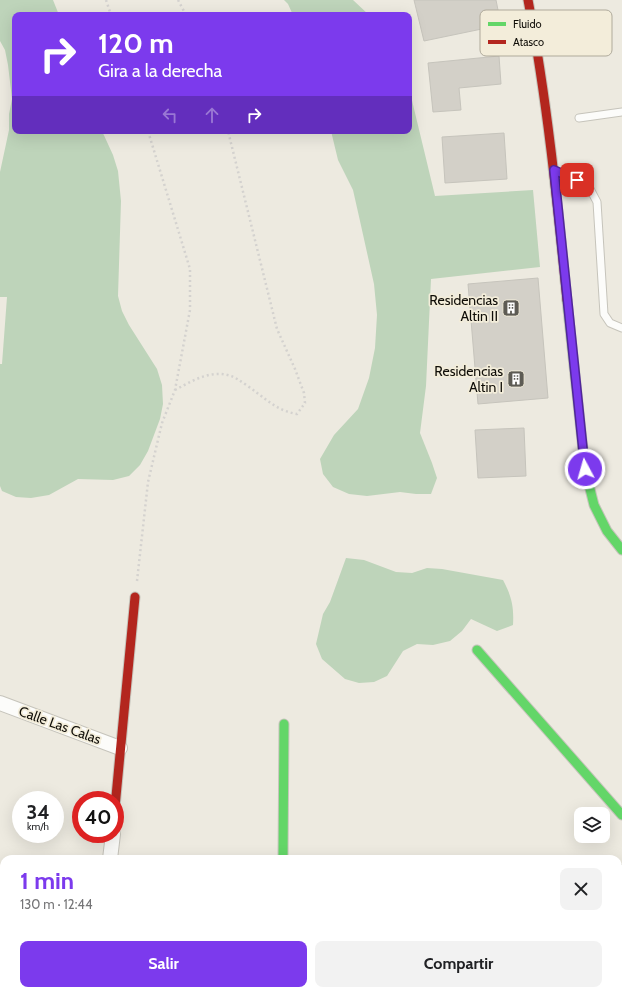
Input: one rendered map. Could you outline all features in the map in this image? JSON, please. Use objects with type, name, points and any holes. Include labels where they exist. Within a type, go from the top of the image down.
[{"type":"street","points":[[528,0],[530,10]]},
{"type":"street","points":[[539,56],[554,170],[585,469],[594,505],[607,531],[622,550]]},
{"type":"street","points":[[116,791],[135,598]]},
{"type":"street","points":[[477,650],[622,815]]},
{"type":"street","name":"Calle Las Calas","points":[[0,703],[120,748]]},
{"type":"street","points":[[283,855],[284,724]]},
{"type":"street","points":[[110,855],[112,843]]},
{"type":"lane","points":[[578,118],[622,112]]},
{"type":"lane","points":[[554,170],[588,185],[592,190],[597,202],[604,314],[610,323],[622,328]]},
{"type":"path","points":[[106,0],[110,12]]},
{"type":"path","points":[[178,0],[184,12]]},
{"type":"path","points":[[135,598],[148,482],[162,423],[175,390],[190,310],[190,269],[149,134]]},
{"type":"path","points":[[175,390],[196,378],[213,374],[231,376],[272,405],[286,412],[297,414],[305,403],[304,393],[296,369],[277,329],[229,134]]},
{"type":"green space","points":[[0,0],[53,0],[58,12],[12,12],[12,99],[5,50],[0,41]]},
{"type":"green space","points":[[284,0],[353,0],[366,12],[292,12],[288,4]]},
{"type":"green space","points":[[12,99],[12,134],[103,134],[113,155],[118,171],[121,201],[118,296],[122,311],[129,325],[157,369],[162,385],[163,404],[160,419],[148,451],[140,465],[129,476],[113,480],[78,479],[49,495],[31,498],[16,497],[2,491],[0,486],[0,364],[2,364],[7,297],[0,297],[0,172],[9,130],[9,114]]},
{"type":"green space","points":[[412,100],[435,196],[533,190],[540,267],[431,279],[426,386],[420,433],[437,478],[431,494],[400,492],[367,496],[349,494],[333,487],[323,474],[320,459],[334,435],[358,409],[369,378],[375,348],[377,315],[374,284],[353,190],[338,160],[332,134],[412,134]]},
{"type":"green space","points":[[346,558],[364,560],[396,572],[412,573],[427,568],[442,569],[503,580],[512,602],[513,625],[497,631],[471,619],[462,631],[450,641],[433,645],[417,644],[403,651],[387,676],[374,682],[359,683],[345,679],[322,659],[316,644],[323,614],[330,602]]},
{"type":"building","points":[[414,0],[496,0],[498,10],[480,10],[480,29],[424,41]]},
{"type":"building","points":[[499,56],[501,84],[459,88],[461,110],[433,112],[428,63]]},
{"type":"building","points":[[504,133],[507,179],[445,183],[442,137]]},
{"type":"building","points":[[538,278],[548,398],[478,404],[468,284]]},
{"type":"building","points":[[524,428],[526,476],[478,478],[475,430]]},
{"type":"traffic: fast","points":[[567,300],[585,469],[594,505],[607,531],[622,550]]},
{"type":"traffic: fast","points":[[477,650],[622,815]]},
{"type":"traffic: fast","points":[[283,855],[284,724]]},
{"type":"traffic: jam","points":[[528,0],[530,10]]},
{"type":"traffic: jam","points":[[538,56],[555,187],[567,300]]},
{"type":"traffic: jam","points":[[117,791],[135,597]]},
{"type":"place","name":"Residencias Altin II","points":[[511,308]]},
{"type":"place","name":"Residencias Altin I","points":[[516,379]]},
{"type":"route","points":[[577,180],[554,170],[585,469]]}]
